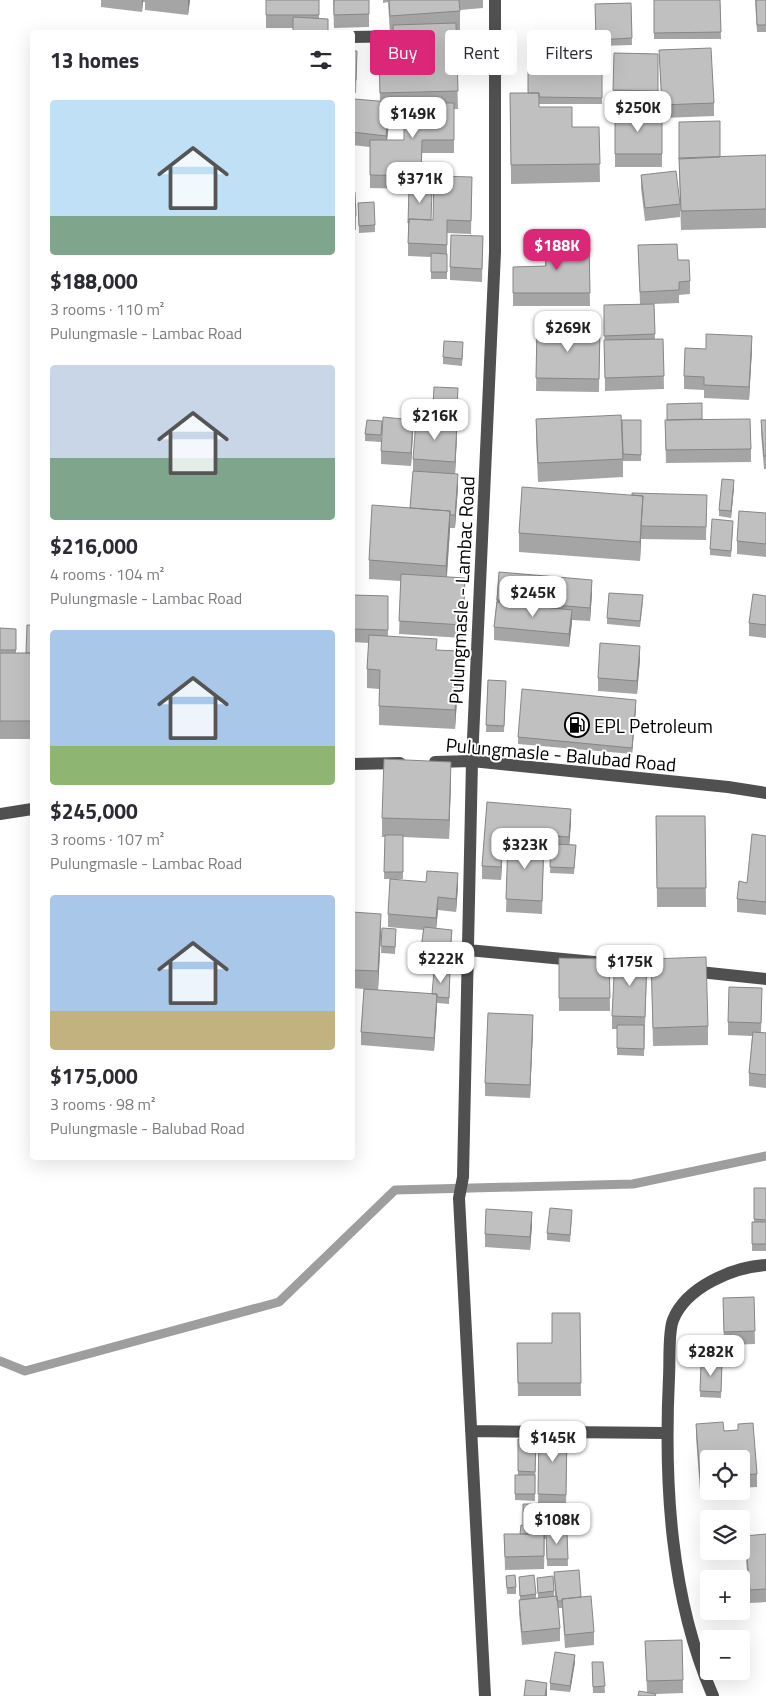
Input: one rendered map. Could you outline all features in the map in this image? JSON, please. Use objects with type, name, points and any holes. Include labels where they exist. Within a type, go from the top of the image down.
[{"type":"street","name":"Pulungmasle - Lambac Road","points":[[495,0],[495,30]]},
{"type":"street","points":[[355,37],[445,36]]},
{"type":"street","name":"Pulungmasle - Lambac Road","points":[[485,1696],[459,1198],[463,1177],[472,762],[495,252],[495,75]]},
{"type":"street","name":"Pulungmasle - Balubad Road","points":[[355,764],[472,762],[728,787],[766,793]]},
{"type":"street","points":[[0,814],[30,809]]},
{"type":"street","points":[[468,950],[766,979]]},
{"type":"street","points":[[713,1696],[685,1611],[670,1506],[666,1432],[672,1321],[685,1299],[718,1278],[753,1266],[766,1266]]},
{"type":"street","points":[[471,1431],[666,1432]]},
{"type":"building","points":[[266,0],[319,0],[319,15],[266,15]]},
{"type":"building","points":[[334,0],[369,0],[369,14],[334,15]]},
{"type":"building","points":[[389,0],[459,0],[460,11],[390,16]]},
{"type":"building","points":[[654,0],[720,0],[721,32],[654,33]]},
{"type":"building","points":[[756,0],[766,0],[766,25],[757,25]]},
{"type":"building","points":[[631,3],[632,38],[611,39],[611,30],[596,30],[595,4]]},
{"type":"building","points":[[293,17],[328,19],[328,30],[293,30]]},
{"type":"building","points":[[456,23],[456,30],[445,30],[445,75],[458,75],[458,91],[380,93],[380,75],[435,75],[435,30],[393,30],[393,25]]},
{"type":"building","points":[[711,48],[714,103],[662,105],[659,50]]},
{"type":"building","points":[[355,51],[357,51],[356,80]]},
{"type":"building","points":[[614,53],[658,54],[658,91],[613,90]]},
{"type":"building","points":[[528,75],[602,75],[602,98],[539,97],[539,93],[528,93]]},
{"type":"building","points":[[510,93],[539,93],[539,107],[572,107],[572,127],[599,127],[600,164],[511,165]]},
{"type":"building","points":[[355,99],[390,102],[386,136],[355,132]]},
{"type":"building","points":[[404,103],[454,103],[454,140],[422,140],[421,176],[370,175],[370,140],[404,140]]},
{"type":"building","points":[[615,112],[662,112],[662,154],[615,154]]},
{"type":"building","points":[[720,121],[720,157],[679,159],[679,122]]},
{"type":"building","points":[[766,155],[766,209],[681,211],[679,158]]},
{"type":"building","points":[[676,171],[680,204],[645,208],[641,175]]},
{"type":"building","points":[[434,176],[472,177],[471,221],[447,220],[447,245],[408,243],[409,219],[433,220]]},
{"type":"building","points":[[409,188],[432,189],[431,220],[409,219],[408,223]]},
{"type":"building","points":[[374,202],[375,225],[359,226],[358,203]]},
{"type":"building","points":[[451,235],[483,236],[482,269],[450,267]]},
{"type":"building","points":[[545,243],[589,243],[590,293],[513,293],[513,267],[546,266]]},
{"type":"building","points":[[677,244],[678,260],[689,260],[690,281],[679,282],[679,290],[640,292],[638,245]]},
{"type":"building","points":[[431,253],[447,254],[447,272],[431,272]]},
{"type":"building","points":[[654,304],[655,334],[604,336],[604,305]]},
{"type":"building","points":[[537,327],[600,327],[599,379],[536,378]]},
{"type":"building","points":[[706,334],[752,336],[749,387],[704,385],[704,377],[684,376],[685,348],[706,349]]},
{"type":"building","points":[[663,339],[664,376],[605,378],[604,340]]},
{"type":"building","points":[[444,341],[463,342],[462,359],[443,357]]},
{"type":"building","points":[[434,387],[458,388],[457,408],[433,407]]},
{"type":"building","points":[[702,403],[702,419],[667,420],[667,404]]},
{"type":"building","points":[[621,415],[623,459],[538,463],[536,419]]},
{"type":"building","points":[[383,417],[413,420],[411,453],[381,451]]},
{"type":"building","points":[[750,419],[751,449],[666,450],[665,420]]},
{"type":"building","points":[[367,420],[382,421],[381,435],[365,434]]},
{"type":"building","points":[[416,420],[457,422],[455,462],[413,459]]},
{"type":"building","points":[[622,420],[641,420],[641,455],[623,454]]},
{"type":"building","points":[[761,420],[766,420],[766,456],[764,456]]},
{"type":"building","points":[[413,471],[458,474],[455,515],[450,515],[450,511],[410,508]]},
{"type":"building","points":[[722,479],[734,480],[731,511],[719,510]]},
{"type":"building","points":[[522,487],[643,496],[640,542],[519,533]]},
{"type":"building","points":[[632,493],[707,495],[706,527],[641,526],[643,496],[632,495]]},
{"type":"building","points":[[372,505],[450,511],[446,566],[369,560]]},
{"type":"building","points":[[739,511],[766,513],[766,544],[737,541]]},
{"type":"building","points":[[712,519],[733,521],[731,551],[710,549]]},
{"type":"building","points":[[499,572],[592,580],[590,608],[497,600]]},
{"type":"building","points":[[401,574],[465,578],[463,625],[399,621]]},
{"type":"building","points":[[609,593],[643,595],[640,621],[607,618]]},
{"type":"building","points":[[753,594],[766,596],[766,625],[749,623]]},
{"type":"building","points":[[355,595],[388,596],[388,630],[355,629]]},
{"type":"building","points":[[497,602],[572,610],[569,634],[494,627]]},
{"type":"building","points":[[27,625],[30,625],[30,653],[26,653]]},
{"type":"building","points":[[0,628],[16,629],[16,650],[0,650]]},
{"type":"building","points":[[369,635],[437,639],[436,650],[459,651],[455,710],[379,706],[380,670],[367,669]]},
{"type":"building","points":[[600,643],[640,646],[637,681],[598,678]]},
{"type":"building","points":[[0,653],[30,653],[30,721],[0,721]]},
{"type":"building","points":[[488,680],[506,681],[504,726],[486,725]]},
{"type":"building","name":"EPL Petroleum","points":[[522,689],[636,700],[632,748],[518,737]]},
{"type":"building","points":[[384,759],[451,762],[449,820],[382,818]]},
{"type":"building","points":[[487,802],[571,809],[569,837],[503,832],[501,867],[482,866]]},
{"type":"building","points":[[656,816],[705,816],[706,888],[657,888]]},
{"type":"building","points":[[752,834],[766,836],[766,902],[737,899],[739,881],[747,883]]},
{"type":"building","points":[[385,835],[403,835],[403,872],[384,872]]},
{"type":"building","points":[[508,839],[544,840],[542,901],[506,899]]},
{"type":"building","points":[[551,844],[576,845],[574,868],[550,867]]},
{"type":"building","points":[[427,871],[458,873],[456,899],[438,897],[436,918],[388,914],[390,879],[426,882]]},
{"type":"building","points":[[355,912],[381,914],[378,971],[355,970]]},
{"type":"building","points":[[424,927],[452,930],[450,951],[421,948]]},
{"type":"building","points":[[382,928],[396,929],[395,947],[381,946]]},
{"type":"building","points":[[615,956],[647,957],[645,1017],[612,1016]]},
{"type":"building","points":[[706,957],[708,1026],[653,1028],[651,959]]},
{"type":"building","points":[[559,958],[609,959],[610,998],[559,998]]},
{"type":"building","points":[[434,971],[450,972],[449,998],[437,997],[437,994],[432,994]]},
{"type":"building","points":[[729,987],[762,988],[761,1023],[728,1022]]},
{"type":"building","points":[[364,989],[437,994],[434,1038],[361,1032]]},
{"type":"building","points":[[488,1013],[533,1015],[530,1085],[485,1083]]},
{"type":"building","points":[[617,1025],[644,1025],[644,1049],[617,1048]]},
{"type":"building","points":[[753,1032],[766,1033],[766,1075],[749,1073]]},
{"type":"building","points":[[754,1188],[766,1188],[766,1220],[754,1219]]},
{"type":"building","points":[[550,1208],[572,1210],[570,1235],[547,1233]]},
{"type":"building","points":[[486,1209],[532,1212],[530,1237],[485,1234]]},
{"type":"building","points":[[752,1222],[766,1222],[766,1244],[752,1244]]},
{"type":"building","points":[[754,1297],[755,1331],[724,1332],[723,1298]]},
{"type":"building","points":[[552,1313],[580,1313],[581,1383],[518,1383],[517,1343],[552,1343]]},
{"type":"building","points":[[717,1340],[718,1359],[694,1360],[693,1341]]},
{"type":"building","points":[[701,1363],[722,1363],[721,1392],[700,1391]]},
{"type":"building","points":[[723,1422],[724,1431],[738,1430],[738,1424],[753,1423],[757,1474],[750,1474],[750,1450],[700,1450],[700,1478],[696,1424]]},
{"type":"building","points":[[539,1431],[567,1431],[566,1495],[538,1494]]},
{"type":"building","points":[[518,1439],[536,1439],[535,1472],[518,1471]]},
{"type":"building","points":[[515,1475],[535,1475],[535,1494],[515,1494]]},
{"type":"building","points":[[523,1504],[550,1504],[550,1524],[545,1524],[545,1539],[544,1534],[520,1534],[521,1525],[534,1525],[523,1524]]},
{"type":"building","points":[[546,1532],[567,1532],[568,1559],[547,1559]]},
{"type":"building","points":[[504,1534],[544,1534],[544,1556],[505,1557]]},
{"type":"building","points":[[766,1534],[766,1589],[750,1590],[750,1570],[748,1570],[747,1560],[750,1560],[750,1536]]},
{"type":"building","points":[[579,1570],[581,1597],[557,1601],[554,1572]]},
{"type":"building","points":[[515,1575],[516,1587],[507,1588],[506,1576]]},
{"type":"building","points":[[534,1575],[536,1594],[520,1596],[519,1577]]},
{"type":"building","points":[[553,1576],[554,1591],[538,1593],[537,1578]]},
{"type":"building","points":[[557,1596],[560,1628],[522,1632],[519,1600]]},
{"type":"building","points":[[591,1596],[594,1632],[565,1635],[562,1599]]},
{"type":"building","points":[[682,1640],[683,1680],[647,1681],[645,1641]]},
{"type":"building","points":[[555,1652],[575,1655],[570,1686],[550,1683]]},
{"type":"building","points":[[592,1662],[603,1662],[605,1686],[593,1687]]},
{"type":"building","points":[[526,1680],[547,1683],[545,1696],[524,1696]]},
{"type":"building","points":[[639,1691],[656,1694],[655,1696],[638,1696]]},
{"type":"waterway","points":[[0,1361],[25,1371],[279,1302],[395,1190],[633,1184],[766,1156]]},
{"type":"place","name":"EPL Petroleum","points":[[577,725]]}]
